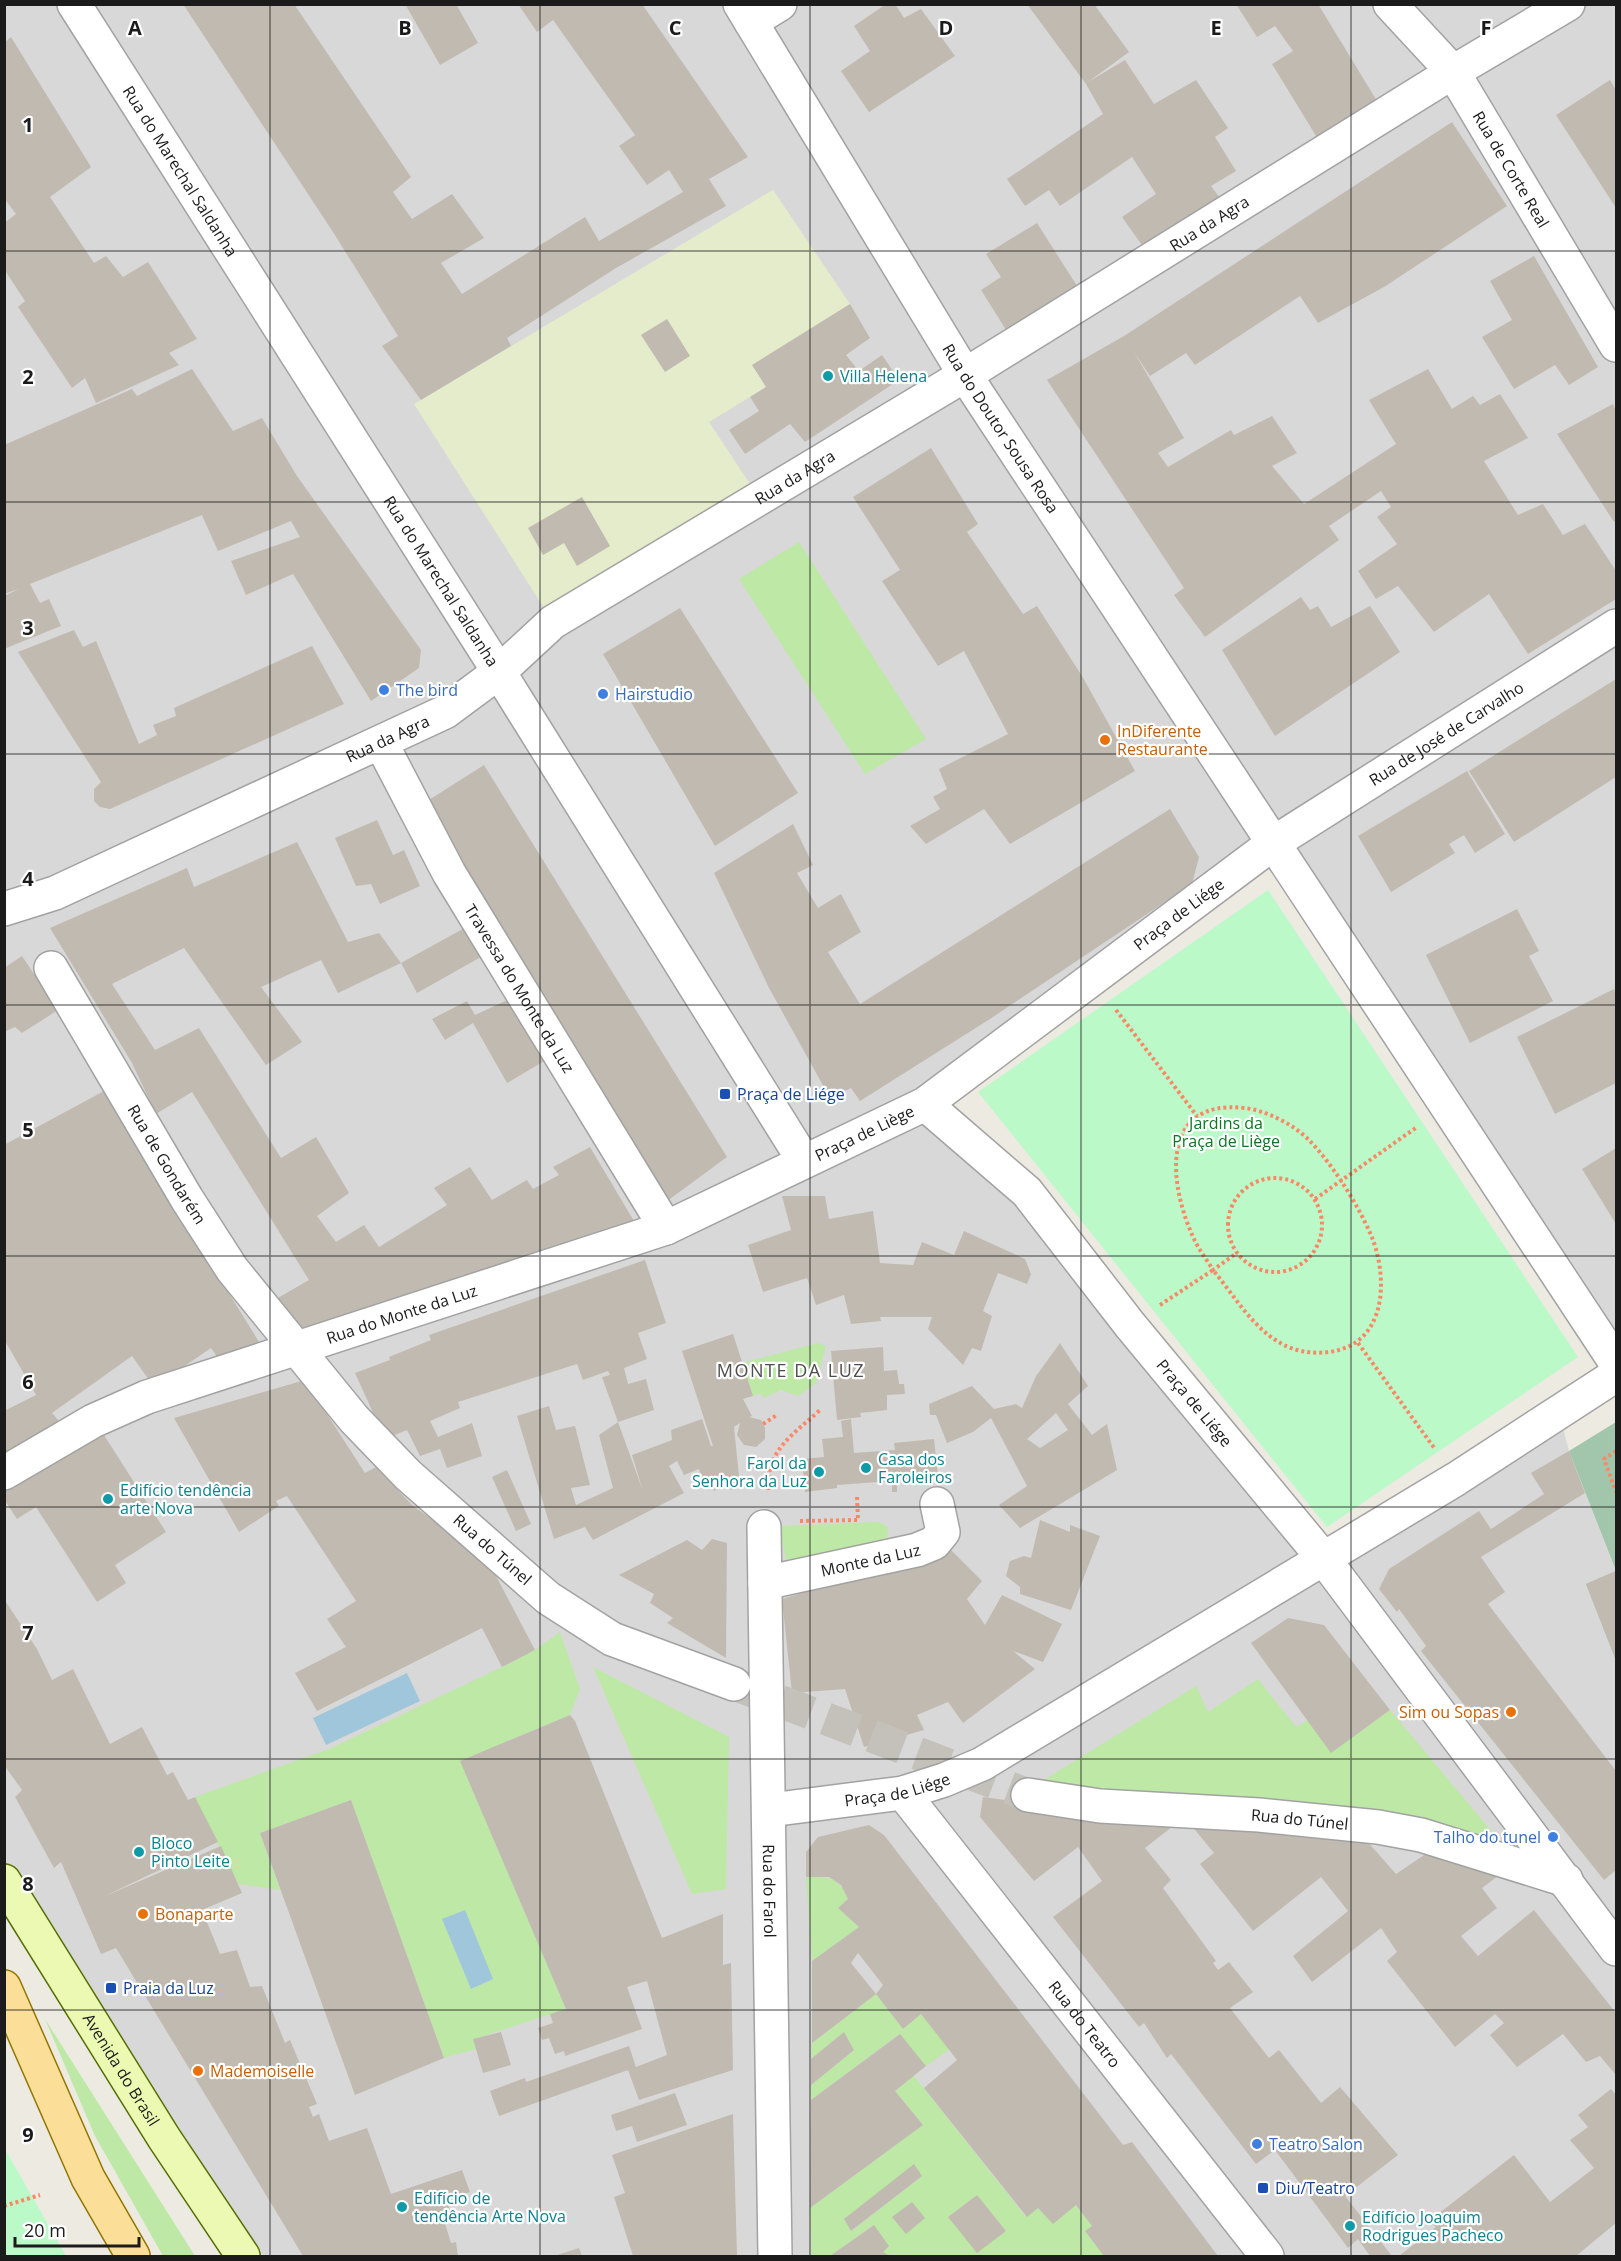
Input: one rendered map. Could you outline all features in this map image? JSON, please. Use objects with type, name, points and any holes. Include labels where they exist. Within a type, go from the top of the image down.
[{"type":"main road","name":"Avenida do Brasil","points":[[4,1881],[164,2138],[243,2256]]},
{"type":"main road","points":[[4,1987],[88,2178],[133,2256]]},
{"type":"street","name":"Rua do Marechal Saldanha","points":[[74,4],[499,672],[804,1161]]},
{"type":"street","points":[[745,13],[780,4]]},
{"type":"street","name":"Rua de Corte Real","points":[[1390,4],[1453,72],[1617,345]]},
{"type":"street","name":"Rua da Agra","points":[[8,902],[48,896],[445,712],[499,672],[554,622],[965,375],[1453,72],[1568,4]]},
{"type":"street","name":"Rua do Doutor Sousa Rosa","points":[[745,13],[965,375],[1275,842]]},
{"type":"street","name":"Rua de José de Carvalho","points":[[1275,842],[1617,626]]},
{"type":"street","name":"Travessa do Monte da Luz","points":[[381,743],[449,873],[666,1228]]},
{"type":"street","points":[[1275,842],[1617,1363]]},
{"type":"street","name":"Praça de Liége","points":[[1275,842],[925,1104],[1027,1192],[1130,1325],[1324,1559]]},
{"type":"street","name":"Rua de Gondarém","points":[[51,968],[200,1219],[257,1303],[297,1349]]},
{"type":"street","name":"Praça de Liège","points":[[804,1161],[925,1104]]},
{"type":"street","name":"Rua do Monte da Luz","points":[[4,1473],[93,1421],[147,1397],[666,1228],[804,1161]]},
{"type":"street","name":"Rua do Túnel","points":[[297,1349],[354,1419],[408,1475],[548,1598],[612,1639],[734,1684]]},
{"type":"street","name":"Praça de Liége","points":[[771,1810],[903,1793],[944,1780],[999,1755],[1456,1479],[1617,1375]]},
{"type":"street","name":"Monte da Luz","points":[[765,1583],[917,1550],[934,1543],[943,1532],[937,1504]]},
{"type":"street","name":"Rua do Farol","points":[[775,2256],[768,1875],[771,1810],[765,1583],[779,1524]]},
{"type":"street","points":[[1324,1559],[1617,1949]]},
{"type":"street","name":"Rua do Teatro","points":[[903,1793],[1267,2256]]},
{"type":"street","name":"Rua do Túnel","points":[[1028,1795],[1100,1806],[1259,1815],[1378,1827],[1421,1835],[1566,1880]]},
{"type":"path","points":[[1092,978],[1197,1116]]},
{"type":"path","points":[[1315,1199],[1447,1105]]},
{"type":"path","points":[[1237,1107],[1292,1126],[1310,1141],[1340,1182],[1372,1237],[1380,1273],[1381,1294],[1377,1316],[1358,1343],[1330,1353],[1288,1348],[1252,1320],[1213,1270],[1195,1242],[1183,1214],[1175,1181],[1178,1145],[1186,1127],[1197,1116],[1206,1112],[1237,1107]]},
{"type":"path","points":[[1276,1178],[1291,1180],[1304,1187],[1315,1199],[1321,1212],[1323,1227],[1320,1241],[1313,1253],[1302,1264],[1289,1271],[1275,1273],[1247,1264],[1237,1253],[1230,1240],[1229,1218],[1237,1197],[1248,1186],[1261,1180],[1276,1178]]},
{"type":"path","points":[[1130,1325],[1237,1253]]},
{"type":"path","points":[[1358,1343],[1456,1479]]},
{"type":"path","points":[[768,1495],[770,1463],[782,1445],[820,1410]]},
{"type":"path","points":[[763,1424],[777,1415]]},
{"type":"path","points":[[1617,1451],[1604,1459],[1617,1492]]},
{"type":"path","points":[[779,1524],[858,1520],[857,1497]]},
{"type":"path","points":[[4,2206],[40,2195]]},
{"type":"shaded area","points":[[5,5],[1616,5],[1616,1363],[1275,842],[925,1104],[1027,1192],[1324,1559],[1559,1413],[1569,1451],[1616,1572],[1586,1584],[1616,1661],[1616,2256],[243,2256],[5,1881]]},
{"type":"green space","points":[[773,190],[850,304],[753,365],[766,387],[709,422],[760,499],[553,622],[414,404]]},
{"type":"green space","points":[[799,542],[926,739],[865,774],[739,579]]},
{"type":"green space","name":"Jardins da Praça de Liège","points":[[1268,890],[1578,1357],[1327,1527],[978,1092]]},
{"type":"green space","points":[[818,1343],[826,1346],[816,1383],[798,1396],[781,1390],[763,1398],[761,1393],[753,1396],[742,1363]]},
{"type":"green space","points":[[1616,1422],[1616,1571],[1569,1451]]},
{"type":"green space","points":[[879,1522],[888,1527],[887,1541],[787,1565],[779,1526]]},
{"type":"green space","points":[[1616,1571],[1616,1661],[1586,1584]]},
{"type":"green space","points":[[560,1632],[580,1689],[570,1715],[460,1761],[566,2009],[474,2039],[476,2049],[444,2058],[351,1800],[260,1833],[280,1890],[238,1884],[195,1797],[329,1749],[535,1650]],"holes":[[[442,1919],[493,1979],[471,1989]]]},
{"type":"green space","points":[[593,1667],[729,1737],[726,1889],[692,1894]]},
{"type":"green space","points":[[1258,1679],[1296,1727],[1308,1720],[1331,1752],[1390,1710],[1498,1839],[1473,1852],[1031,1788],[1196,1686],[1208,1712]]},
{"type":"green space","points":[[806,1877],[827,1878],[837,1882],[848,1899],[838,1908],[859,1927],[812,1961]]},
{"type":"green space","points":[[876,1994],[903,2029],[921,2014],[950,2049],[926,2066],[899,2034],[811,2100],[811,2085],[854,2050],[844,2032],[811,2059],[812,2043]]},
{"type":"green space","points":[[45,2019],[195,2256],[163,2256],[95,2136]]},
{"type":"green space","points":[[914,2076],[1026,2217],[1038,2208],[1053,2223],[1076,2205],[1092,2226],[1086,2232],[1104,2256],[898,2256],[896,2253],[890,2256],[883,2252],[888,2246],[873,2225],[830,2256],[811,2256],[810,2208],[923,2125],[895,2091]],"holes":[[[922,2176],[852,2231],[851,2231],[844,2219]],[[977,2195],[1006,2231],[977,2252],[949,2216]]]},
{"type":"green space","points":[[5,2149],[66,2256],[6,2256]]},
{"type":"water","points":[[407,1673],[420,1701],[326,1745],[313,1718]]},
{"type":"water","points":[[465,1910],[493,1979],[471,1989],[442,1919]]},
{"type":"building","points":[[183,4],[294,4],[411,177],[393,192],[412,219],[452,194],[484,238],[441,263],[462,294],[585,217],[599,241],[683,192],[669,170],[647,185],[619,146],[635,135],[553,20],[537,32],[518,4],[642,4],[748,157],[709,179],[726,206],[616,268],[507,338],[511,346],[421,400],[382,346],[398,336],[333,232]]},
{"type":"building","points":[[405,4],[456,4],[478,43],[440,65]]},
{"type":"building","points":[[886,4],[895,4],[904,18],[921,9],[955,56],[869,112],[841,71],[870,51],[854,26]]},
{"type":"building","points":[[1027,4],[1094,4],[1129,52],[1088,82],[1125,60],[1154,104],[1196,80],[1228,128],[1215,137],[1236,171],[1211,186],[1223,202],[1146,251],[1122,217],[1156,194],[1132,157],[1060,206],[1049,190],[1025,206],[1007,179],[1103,114],[1086,84]]},
{"type":"building","points":[[1236,4],[1318,4],[1380,106],[1321,144],[1272,64],[1293,51],[1275,26],[1257,37]]},
{"type":"building","points":[[11,37],[91,167],[50,197],[94,263],[106,256],[123,277],[148,262],[197,339],[169,353],[179,365],[96,403],[85,378],[72,388],[18,307],[25,301],[4,269],[4,223],[16,214],[4,198],[4,43]]},
{"type":"building","points":[[1610,80],[1616,90],[1616,208],[1556,115]]},
{"type":"building","points":[[1452,122],[1507,206],[1384,287],[1318,323],[1300,296],[1195,365],[1186,353],[1150,376],[1134,352],[1184,438],[1158,453],[1168,467],[1231,430],[1234,435],[1272,416],[1297,453],[1272,466],[1304,504],[1396,444],[1369,400],[1428,369],[1452,409],[1473,396],[1480,405],[1500,394],[1528,438],[1484,461],[1518,515],[1543,504],[1563,535],[1585,524],[1616,571],[1616,599],[1528,654],[1489,594],[1434,632],[1398,586],[1376,599],[1358,571],[1397,544],[1377,517],[1391,507],[1381,491],[1329,526],[1339,540],[1205,637],[1174,595],[1184,588],[1047,380],[1124,336]]},
{"type":"building","points":[[1037,223],[1079,289],[1008,333],[981,290],[1001,277],[986,254]]},
{"type":"building","points":[[1534,256],[1598,367],[1569,385],[1555,365],[1514,389],[1482,337],[1512,320],[1490,281]]},
{"type":"building","name":"Villa Helena","points":[[850,304],[870,338],[846,355],[859,371],[882,355],[899,380],[805,442],[790,424],[745,454],[729,430],[759,411],[750,397],[766,387],[752,365]]},
{"type":"building","points":[[667,319],[690,356],[665,372],[641,335]]},
{"type":"building","points":[[192,369],[233,431],[262,418],[297,476],[421,650],[419,668],[371,701],[293,574],[246,595],[231,561],[300,537],[291,521],[218,551],[202,515],[30,584],[40,603],[49,599],[61,626],[4,649],[4,596],[19,589],[4,594],[4,445],[132,389],[137,396]]},
{"type":"building","points":[[1613,404],[1616,411],[1616,520],[1614,522],[1557,434]]},
{"type":"building","points":[[931,448],[978,524],[967,532],[1023,614],[1037,606],[1082,676],[1135,771],[1010,844],[984,809],[926,844],[910,826],[940,809],[933,797],[947,789],[939,769],[1008,734],[964,651],[938,666],[882,581],[900,570],[853,497]]},
{"type":"building","points":[[582,497],[610,546],[577,566],[564,543],[543,555],[528,528]]},
{"type":"building","points":[[1301,597],[1310,610],[1318,606],[1331,627],[1370,606],[1400,652],[1275,736],[1222,650]]},
{"type":"building","points":[[680,608],[798,793],[715,846],[603,654]]},
{"type":"building","points":[[74,630],[83,647],[96,641],[139,744],[157,735],[153,725],[176,716],[174,708],[312,646],[344,704],[110,809],[100,807],[94,801],[94,789],[101,782],[18,652]]},
{"type":"building","points":[[1616,679],[1616,777],[1514,842],[1469,771]]},
{"type":"building","points":[[484,765],[727,1157],[659,1207],[421,805]]},
{"type":"building","points":[[1467,771],[1505,834],[1475,853],[1464,835],[1449,844],[1455,853],[1391,892],[1358,836]]},
{"type":"building","points":[[1170,809],[1199,857],[1192,884],[990,1019],[860,1101],[851,1088],[830,1098],[769,988],[714,873],[793,824],[813,865],[797,873],[818,908],[841,894],[861,932],[828,952],[860,1004]]},
{"type":"building","points":[[377,820],[393,855],[404,850],[420,886],[380,904],[371,884],[356,886],[335,838]]},
{"type":"building","points":[[297,842],[348,942],[379,933],[401,963],[338,993],[321,960],[261,987],[302,1042],[266,1065],[184,948],[112,984],[155,1050],[199,1028],[281,1158],[316,1137],[349,1193],[317,1216],[336,1242],[364,1225],[379,1247],[447,1205],[434,1188],[470,1167],[492,1200],[527,1180],[533,1189],[559,1175],[553,1167],[590,1147],[644,1238],[315,1354],[276,1299],[309,1280],[192,1092],[156,1114],[132,1063],[50,928],[187,868],[194,887]]},
{"type":"building","points":[[1517,909],[1539,951],[1529,956],[1553,1001],[1470,1043],[1426,955]]},
{"type":"building","points":[[479,920],[495,949],[417,993],[401,963]]},
{"type":"building","points":[[22,956],[58,1010],[22,1033],[15,1027],[4,1032],[4,968]]},
{"type":"building","points":[[1614,989],[1616,995],[1616,1083],[1555,1114],[1517,1037]]},
{"type":"building","points":[[514,997],[551,1057],[507,1083],[473,1023],[445,1040],[432,1019],[467,1001],[475,1015]]},
{"type":"building","points":[[104,1091],[264,1350],[223,1365],[211,1348],[154,1387],[132,1356],[52,1413],[66,1429],[4,1460],[4,1411],[36,1395],[4,1339],[4,1145]]},
{"type":"building","points":[[1616,1148],[1616,1224],[1582,1169]]},
{"type":"building","points":[[782,1196],[825,1196],[829,1219],[873,1211],[880,1263],[913,1265],[922,1242],[954,1255],[964,1231],[1025,1259],[1031,1274],[1027,1284],[998,1273],[983,1311],[992,1316],[981,1351],[972,1348],[963,1365],[928,1329],[932,1317],[880,1317],[881,1321],[851,1324],[844,1295],[816,1305],[807,1278],[763,1292],[748,1245],[791,1230]]},
{"type":"building","points":[[645,1260],[666,1323],[638,1333],[647,1359],[624,1368],[628,1384],[646,1379],[654,1410],[618,1422],[602,1377],[610,1375],[608,1371],[583,1380],[577,1364],[458,1402],[460,1408],[430,1421],[438,1437],[472,1423],[482,1456],[447,1468],[440,1449],[420,1456],[407,1430],[385,1439],[355,1373],[390,1360],[389,1357],[431,1340],[429,1335]]},
{"type":"building","points":[[733,1334],[753,1396],[743,1399],[752,1416],[749,1417],[761,1420],[765,1428],[765,1439],[756,1447],[744,1445],[737,1435],[740,1423],[734,1427],[740,1486],[731,1490],[728,1483],[714,1491],[711,1480],[703,1482],[699,1469],[684,1475],[677,1461],[669,1466],[684,1493],[593,1540],[585,1527],[554,1539],[517,1416],[549,1406],[556,1430],[575,1426],[590,1485],[571,1488],[576,1505],[613,1488],[599,1435],[618,1422],[643,1491],[632,1455],[672,1440],[671,1430],[702,1419],[711,1446],[713,1446],[682,1351]]},
{"type":"building","points":[[1060,1343],[1088,1386],[1068,1404],[1092,1435],[1107,1424],[1117,1470],[1020,1528],[999,1505],[1027,1486],[991,1418],[973,1432],[947,1443],[936,1415],[930,1415],[929,1404],[972,1386],[994,1409],[1016,1404],[1022,1408],[1036,1376]],"holes":[[[1056,1413],[1068,1430],[1040,1448],[1027,1439]]]},
{"type":"building","points":[[883,1347],[884,1371],[897,1370],[899,1384],[904,1384],[905,1394],[887,1395],[887,1410],[860,1413],[861,1417],[837,1420],[831,1351]]},
{"type":"building","points":[[305,1380],[365,1473],[376,1467],[412,1505],[465,1544],[494,1572],[535,1650],[502,1667],[482,1628],[317,1711],[295,1673],[346,1647],[327,1619],[356,1601],[287,1496],[276,1501],[279,1506],[239,1532],[174,1418]]},
{"type":"building","points":[[851,1419],[854,1453],[895,1450],[894,1443],[934,1439],[938,1477],[897,1481],[897,1492],[892,1492],[892,1481],[837,1485],[837,1488],[805,1492],[802,1459],[824,1457],[822,1439],[843,1437],[841,1421]]},
{"type":"building","points":[[102,1432],[166,1532],[115,1565],[126,1583],[97,1602],[36,1507],[17,1519],[4,1499],[4,1485],[46,1458],[51,1465]]},
{"type":"building","points":[[1569,1451],[1585,1493],[1481,1557],[1505,1592],[1488,1604],[1616,1771],[1616,1870],[1604,1880],[1421,1651],[1426,1646],[1399,1609],[1397,1612],[1379,1589],[1389,1569],[1479,1511],[1491,1529],[1544,1494],[1531,1473]]},
{"type":"building","points":[[507,1470],[531,1524],[516,1531],[492,1477]]},
{"type":"building","points":[[1040,1520],[1070,1532],[1070,1525],[1100,1536],[1071,1610],[1020,1594],[1020,1587],[1006,1576],[1010,1561],[1024,1556],[1031,1558]]},
{"type":"building","points":[[712,1539],[727,1543],[726,1658],[667,1623],[673,1618],[650,1603],[654,1594],[619,1575],[687,1540],[702,1550]]},
{"type":"building","points":[[951,1550],[982,1581],[967,1599],[985,1625],[1002,1595],[1062,1624],[1043,1662],[1013,1651],[1035,1669],[963,1723],[948,1702],[917,1715],[924,1730],[864,1747],[845,1689],[792,1693],[782,1599]]},
{"type":"building","points":[[1616,1571],[1616,1660],[1586,1584]]},
{"type":"building","points":[[4,1599],[37,1649],[52,1680],[73,1669],[110,1744],[142,1727],[167,1775],[173,1772],[188,1800],[195,1797],[218,1842],[103,1897],[221,1846],[242,1893],[202,1910],[220,1954],[237,1950],[250,1987],[262,1986],[285,2043],[290,2040],[317,2104],[309,2107],[313,2117],[319,2114],[329,2141],[367,2128],[391,2194],[462,2170],[470,2192],[446,2200],[452,2215],[443,2217],[451,2243],[456,2242],[458,2256],[303,2256],[116,1948],[101,1954],[61,1862],[54,1868],[15,1797],[22,1790],[4,1765]]},
{"type":"building","points":[[1288,1618],[1324,1625],[1390,1710],[1331,1753],[1251,1643]]},
{"type":"building","points":[[570,1715],[575,1721],[662,1938],[723,1914],[723,1965],[731,1963],[733,2070],[639,2100],[628,2070],[499,2116],[490,2091],[525,2078],[526,2082],[629,2046],[636,2067],[667,2055],[647,1981],[627,1987],[642,2029],[565,2056],[564,2051],[555,2054],[549,2038],[542,2040],[538,2028],[553,2023],[550,2014],[566,2009],[460,1761]]},
{"type":"building","points":[[983,1797],[1177,1823],[1145,1848],[1171,1880],[1163,1888],[1216,1961],[1213,1963],[1218,1970],[1229,1962],[1253,1992],[1230,2008],[1269,2058],[1279,2050],[1321,2103],[1340,2087],[1398,2155],[1345,2196],[1392,2256],[1370,2256],[1358,2239],[1348,2248],[1275,2150],[1256,2164],[1171,2054],[1167,2058],[1144,2023],[1139,2027],[1053,1917],[1102,1881],[1078,1847],[1034,1881],[980,1817]]},
{"type":"building","points":[[351,1800],[444,2058],[355,2095],[260,1833]]},
{"type":"building","points":[[869,1825],[884,1835],[1123,2145],[1132,2142],[1218,2256],[1104,2256],[1085,2231],[1092,2226],[1076,2205],[1053,2224],[1038,2208],[1027,2217],[924,2088],[957,2060],[921,2014],[903,2029],[876,1994],[812,2043],[812,1961],[859,1927],[838,1908],[848,1899],[841,1885],[829,1877],[806,1877],[806,1852],[818,1837]],"holes":[[[858,1953],[883,1985],[876,1994],[851,1963]]]},
{"type":"building","points":[[1191,1825],[1366,1840],[1396,1874],[1433,1849],[1498,1876],[1482,1888],[1497,1908],[1461,1936],[1478,1956],[1534,1910],[1616,2013],[1616,2075],[1600,2056],[1586,2062],[1563,2034],[1517,2067],[1490,2035],[1504,2023],[1495,2014],[1455,2047],[1387,1961],[1397,1952],[1381,1928],[1312,1982],[1293,1956],[1348,1911],[1321,1877],[1253,1931],[1200,1864],[1214,1853]]},
{"type":"building","points":[[501,2032],[511,2065],[483,2073],[473,2039]]},
{"type":"building","points":[[844,2032],[854,2050],[811,2085],[811,2059]]},
{"type":"building","points":[[900,2034],[926,2066],[895,2091],[923,2125],[810,2208],[811,2100]]},
{"type":"building","points":[[1611,2089],[1616,2095],[1616,2223],[1576,2256],[1399,2256],[1436,2227],[1429,2221],[1514,2155],[1550,2202],[1594,2168],[1570,2140],[1588,2127],[1578,2115]]},
{"type":"building","points":[[675,2093],[687,2125],[637,2142],[632,2126],[616,2131],[611,2115]]},
{"type":"building","points":[[733,2114],[737,2256],[633,2256],[614,2197],[625,2193],[612,2155]]},
{"type":"building","points":[[914,2164],[922,2176],[851,2231],[844,2219]]},
{"type":"building","points":[[977,2195],[1006,2231],[977,2253],[948,2217]]},
{"type":"building","points":[[912,2202],[925,2218],[906,2234],[892,2217]]},
{"type":"building","points":[[874,2225],[889,2246],[883,2252],[890,2256],[830,2256]]},
{"type":"building","points":[[579,2248],[582,2256],[554,2256]]},
{"type":"tunnel","points":[[734,1684],[1028,1795]]},
{"type":"place","name":"Villa Helena","points":[[828,376]]},
{"type":"place","name":"The bird","points":[[384,690]]},
{"type":"place","name":"Hairstudio","points":[[603,694]]},
{"type":"place","name":"InDiferente Restaurante","points":[[1105,740]]},
{"type":"place","name":"Praça de Liége","points":[[725,1094]]},
{"type":"place","name":"Casa dos Faroleiros","points":[[866,1468]]},
{"type":"place","name":"Farol da Senhora da Luz","points":[[819,1472]]},
{"type":"place","name":"Edifício tendência arte Nova","points":[[108,1499]]},
{"type":"place","name":"Sim ou Sopas","points":[[1511,1712]]},
{"type":"place","name":"Talho do tunel","points":[[1553,1837]]},
{"type":"place","name":"Bloco Pinto Leite","points":[[139,1852]]},
{"type":"place","name":"Bonaparte","points":[[143,1914]]},
{"type":"place","name":"Praia da Luz","points":[[111,1988]]},
{"type":"place","name":"Mademoiselle","points":[[198,2071]]},
{"type":"place","name":"Teatro Salon","points":[[1257,2144]]},
{"type":"place","name":"Diu/Teatro","points":[[1263,2188]]},
{"type":"place","name":"Edifício de tendência Arte Nova","points":[[402,2207]]},
{"type":"place","name":"Edifício Joaquim Rodrigues Pacheco","points":[[1350,2226]]},
{"type":"district","name":"MONTE DA LUZ","points":[[791,1371]]}]
